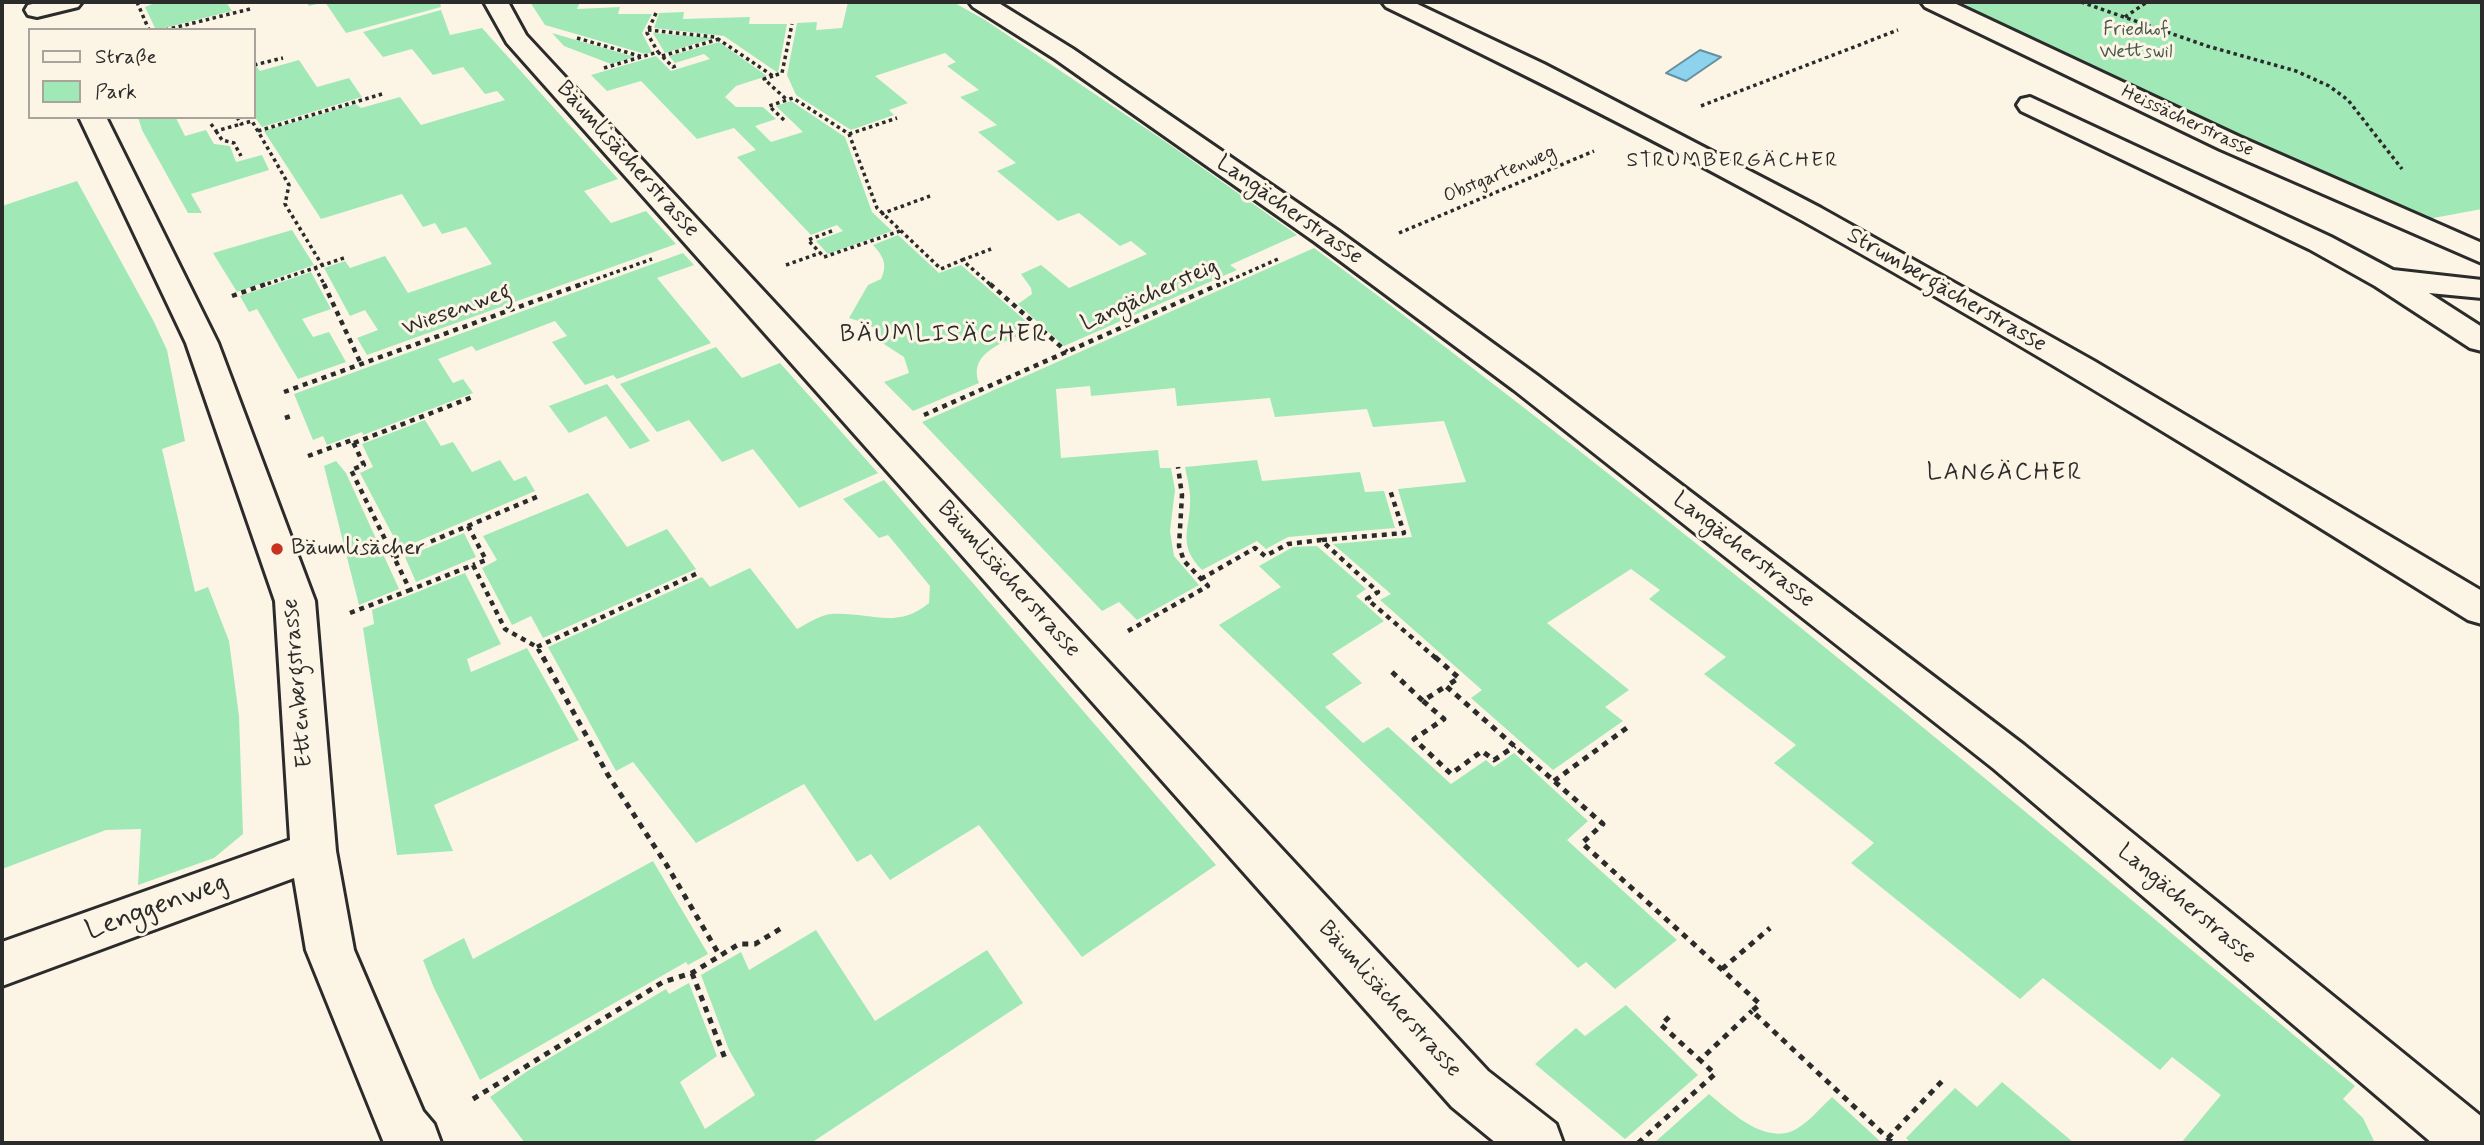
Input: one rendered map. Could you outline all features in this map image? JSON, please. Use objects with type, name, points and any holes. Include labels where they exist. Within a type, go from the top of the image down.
[{"type":"street","points":[[39,14],[70,2]]},
{"type":"street","name":"Bäumlisächerstrasse","points":[[496,2],[516,38],[1461,1079],[1537,1143]]},
{"type":"street","name":"Langächerstrasse","points":[[981,2],[1064,54],[1346,250],[1525,383],[2009,757],[2472,1143]]},
{"type":"street","name":"Strumbergächerstrasse","points":[[1394,2],[1613,108],[1835,227],[2129,396],[2482,610]]},
{"type":"street","name":"Heissächerstrasse","points":[[1933,2],[2230,143],[2482,254]]},
{"type":"street","points":[[2030,105],[2320,243],[2386,279],[2482,341]]},
{"type":"street","name":"Ettenbergstrasse","points":[[93,119],[202,343],[295,601],[313,851],[330,950],[404,1129],[415,1143]]},
{"type":"street","points":[[2443,238],[2455,231],[2482,232]]},
{"type":"street","points":[[2386,279],[2482,289]]},
{"type":"street","name":"Lenggenweg","points":[[2,964],[313,851]]},
{"type":"path","points":[[137,2],[148,28]]},
{"type":"path","points":[[2081,2],[2207,46],[2296,71],[2329,86],[2348,100],[2405,172]]},
{"type":"path","points":[[2124,17],[2147,2]]},
{"type":"path","points":[[173,28],[250,9]]},
{"type":"path","points":[[648,30],[656,13]]},
{"type":"path","points":[[787,100],[764,79],[782,74],[792,24]]},
{"type":"path","points":[[1690,110],[1899,29]]},
{"type":"path","points":[[648,30],[720,39],[773,76]]},
{"type":"path","points":[[648,30],[660,54],[673,67],[678,65]]},
{"type":"path","points":[[567,35],[643,57]]},
{"type":"path","points":[[613,66],[720,39]]},
{"type":"path","points":[[256,65],[283,58]]},
{"type":"path","points":[[258,131],[382,94]]},
{"type":"path","points":[[784,120],[769,106],[793,98],[849,134],[881,214],[941,268],[991,249]]},
{"type":"path","points":[[849,134],[897,118]]},
{"type":"path","points":[[238,119],[241,124]]},
{"type":"path","points":[[216,131],[252,121],[289,185],[285,204],[322,265]]},
{"type":"path","points":[[211,124],[222,139],[234,142],[241,156]]},
{"type":"path","name":"Obstgartenweg","points":[[1388,238],[1598,149]]},
{"type":"path","points":[[881,214],[930,196]]},
{"type":"path","points":[[832,231],[808,240],[824,257],[900,231]]},
{"type":"path","points":[[789,264],[820,253]]},
{"type":"path","name":"Langächersteig","points":[[918,417],[1281,257]]},
{"type":"path","points":[[232,297],[344,258]]},
{"type":"path","points":[[961,260],[1067,352]]},
{"type":"path","name":"Wiesenweg","points":[[284,392],[641,262]]},
{"type":"path","points":[[315,267],[341,316],[361,364]]},
{"type":"path","points":[[354,443],[475,397]]},
{"type":"path","points":[[285,418],[294,415]]},
{"type":"path","points":[[308,456],[352,440],[365,465],[351,470],[410,590]]},
{"type":"path","points":[[1127,632],[1208,586],[1184,561],[1179,546],[1182,495],[1178,467]]},
{"type":"path","points":[[1201,579],[1255,548],[1265,556],[1288,544],[1404,533],[1390,490]]},
{"type":"path","points":[[394,557],[539,496]]},
{"type":"path","points":[[349,614],[486,560],[468,526]]},
{"type":"path","points":[[1321,540],[1378,592],[1367,598],[1459,678],[1423,701]]},
{"type":"path","points":[[473,565],[505,629],[537,647],[608,775],[666,864],[720,956]]},
{"type":"path","points":[[537,647],[698,573]]},
{"type":"path","points":[[1392,672],[1444,719],[1414,738],[1451,774],[1482,751],[1493,760],[1515,746]]},
{"type":"path","points":[[1446,686],[1603,824],[1583,843],[1760,1004],[1700,1060]]},
{"type":"path","points":[[1554,781],[1628,727]]},
{"type":"path","points":[[473,1099],[663,982],[692,973],[739,944],[755,944],[785,926]]},
{"type":"path","points":[[1722,969],[1770,928]]},
{"type":"path","points":[[692,973],[726,1061]]},
{"type":"path","points":[[1752,1011],[1891,1141],[1944,1079]]},
{"type":"path","points":[[1638,1143],[1715,1074],[1661,1025],[1669,1017]]},
{"type":"green space","points":[[157,2],[226,2],[232,11],[155,28],[145,7]]},
{"type":"green space","points":[[306,2],[325,2],[309,6]]},
{"type":"green space","points":[[325,2],[440,2],[441,7],[346,33]]},
{"type":"green space","points":[[530,2],[580,2],[577,9],[620,7],[618,14],[652,14],[642,33],[652,52],[645,54],[545,25]]},
{"type":"green space","points":[[848,2],[953,2],[985,20],[1166,142],[1297,235],[1230,265],[1237,270],[1064,346],[1018,304],[1032,294],[1021,274],[1041,265],[1069,288],[1147,254],[1131,241],[1120,246],[1079,213],[1058,221],[997,171],[1016,163],[978,132],[997,125],[960,97],[979,90],[947,66],[956,62],[945,53],[875,76],[908,103],[889,110],[894,115],[851,130],[796,95],[787,75],[797,23],[817,22],[816,30],[842,28]]},
{"type":"green space","name":"Friedhof Wettswil","points":[[1953,2],[2482,2],[2482,209],[2428,219]]},
{"type":"green space","points":[[441,10],[450,35],[482,28],[618,179],[584,191],[611,223],[646,211],[676,244],[367,355],[357,338],[378,330],[365,310],[350,316],[324,268],[345,261],[350,268],[385,256],[408,293],[492,264],[466,227],[442,234],[435,223],[423,227],[402,194],[321,219],[264,131],[356,104],[361,108],[400,97],[421,125],[505,100],[497,91],[485,94],[463,67],[433,75],[412,49],[383,57],[363,32]]},
{"type":"green space","points":[[684,12],[683,19],[750,17],[749,24],[787,24],[778,73],[724,36],[654,28],[659,13]]},
{"type":"green space","points":[[552,33],[635,57],[611,64],[564,46]]},
{"type":"green space","points":[[653,33],[714,38],[665,53]]},
{"type":"green space","points":[[719,42],[767,76],[736,86],[725,97],[736,107],[763,107],[776,119],[755,126],[771,142],[803,132],[776,106],[791,101],[845,137],[872,212],[892,231],[828,254],[816,241],[843,231],[837,225],[811,235],[737,157],[756,150],[734,128],[697,139],[641,81],[607,91],[591,75],[656,56],[671,71],[710,59],[704,54],[675,63],[669,56]]},
{"type":"green space","points":[[299,60],[317,87],[349,78],[362,97],[262,127],[256,119],[256,67],[260,71]]},
{"type":"green space","points":[[139,119],[176,119],[185,136],[206,130],[214,144],[230,146],[236,162],[262,155],[269,170],[191,194],[202,213],[188,213],[142,130]]},
{"type":"green space","points":[[77,181],[167,350],[185,441],[162,449],[195,592],[208,587],[229,641],[239,716],[243,834],[214,858],[138,885],[141,829],[106,830],[2,869],[2,206]]},
{"type":"green space","points":[[292,230],[314,265],[237,292],[213,253]]},
{"type":"green space","points":[[898,235],[939,273],[961,265],[1035,329],[1004,342],[985,354],[979,362],[979,383],[913,411],[884,382],[909,373],[904,357],[873,337],[875,329],[868,324],[849,318],[868,285],[881,279],[883,274],[883,260],[873,245]]},
{"type":"green space","points":[[1314,248],[1580,451],[1711,555],[2355,1086],[2343,1099],[2363,1118],[2375,1143],[2181,1143],[2221,1095],[2172,1057],[2160,1070],[2043,978],[2020,999],[1851,863],[1874,843],[1774,763],[1796,745],[1704,674],[1726,657],[1649,599],[1660,590],[1631,569],[1547,623],[1629,690],[1605,707],[1623,721],[1553,770],[1471,698],[1482,690],[1380,600],[1391,594],[1333,544],[1412,537],[1398,489],[1466,482],[1444,421],[1373,427],[1367,409],[1275,417],[1270,398],[1177,406],[1175,388],[1091,396],[1090,386],[1056,389],[1061,458],[1158,450],[1160,468],[1171,468],[1175,490],[1170,531],[1174,556],[1199,585],[1137,620],[1119,602],[1102,611],[922,422]]},
{"type":"green space","points":[[683,253],[694,265],[657,278],[711,343],[617,379],[613,375],[585,385],[552,342],[567,336],[555,321],[476,351],[472,346],[438,359],[453,383],[463,379],[473,393],[363,435],[362,432],[327,445],[323,436],[313,440],[294,394]]},
{"type":"green space","points":[[311,272],[331,309],[302,319],[313,337],[329,332],[346,362],[298,379],[257,309],[249,312],[240,296]]},
{"type":"green space","points":[[716,347],[742,378],[780,363],[878,473],[799,508],[753,449],[722,462],[689,420],[657,432],[620,384]]},
{"type":"green space","points":[[607,384],[650,441],[630,449],[606,416],[569,433],[549,406]]},
{"type":"green space","points":[[425,420],[441,446],[453,442],[472,472],[500,460],[514,481],[526,476],[535,491],[400,549],[360,473],[373,467],[362,444]]},
{"type":"green space","points":[[1257,460],[1262,481],[1360,472],[1365,492],[1384,491],[1395,528],[1288,537],[1266,549],[1257,541],[1202,570],[1189,551],[1187,543],[1190,495],[1185,467]]},
{"type":"green space","points":[[336,461],[346,473],[399,589],[359,605],[324,466]]},
{"type":"green space","points":[[884,480],[1216,865],[1082,957],[979,825],[890,880],[871,854],[857,862],[804,784],[696,843],[633,762],[616,771],[548,647],[702,577],[710,587],[750,568],[797,629],[828,614],[894,618],[917,611],[929,603],[930,586],[888,535],[879,538],[843,499]]},
{"type":"green space","points":[[588,493],[627,547],[667,529],[696,569],[543,638],[531,616],[512,625],[482,568],[497,560],[483,536]]},
{"type":"green space","points":[[464,533],[476,557],[416,582],[405,557]]},
{"type":"green space","points":[[1317,546],[1366,589],[1356,596],[1384,621],[1332,654],[1362,683],[1325,707],[1363,743],[1388,727],[1451,784],[1486,760],[1494,767],[1514,753],[1588,821],[1567,840],[1677,940],[1615,989],[1586,962],[1578,968],[1219,625],[1281,587],[1259,566],[1293,547]]},
{"type":"green space","points":[[465,573],[501,644],[467,659],[471,672],[527,648],[579,740],[434,805],[453,851],[397,855],[363,628],[374,624],[372,610]]},
{"type":"green space","points":[[653,861],[708,954],[688,965],[686,962],[480,1080],[423,960],[464,938],[473,959]]},
{"type":"green space","points":[[816,930],[875,1021],[987,950],[1023,1003],[811,1143],[525,1143],[490,1097],[529,1070],[666,989],[669,994],[689,983],[717,1056],[680,1082],[705,1129],[755,1095],[729,1050],[701,975],[741,952],[749,970]]},
{"type":"green space","points":[[1626,1005],[1698,1075],[1625,1139],[1535,1064],[1576,1028],[1585,1036]]},
{"type":"green space","points":[[2002,1082],[2074,1143],[1911,1143],[1906,1138],[1955,1088],[1977,1107]]},
{"type":"green space","points":[[1709,1094],[1746,1123],[1779,1134],[1802,1126],[1832,1097],[1882,1143],[1654,1143]]},
{"type":"water","points":[[1700,50],[1721,57],[1686,81],[1666,73]]},
{"type":"place","name":"Bäumlisächer","points":[[277,549]]},
{"type":"district","name":"STRUMBERGÄCHER","points":[[1733,162]]},
{"type":"district","name":"BÄUMLISÄCHER","points":[[944,336]]},
{"type":"district","name":"LANGÄCHER","points":[[2005,474]]}]
